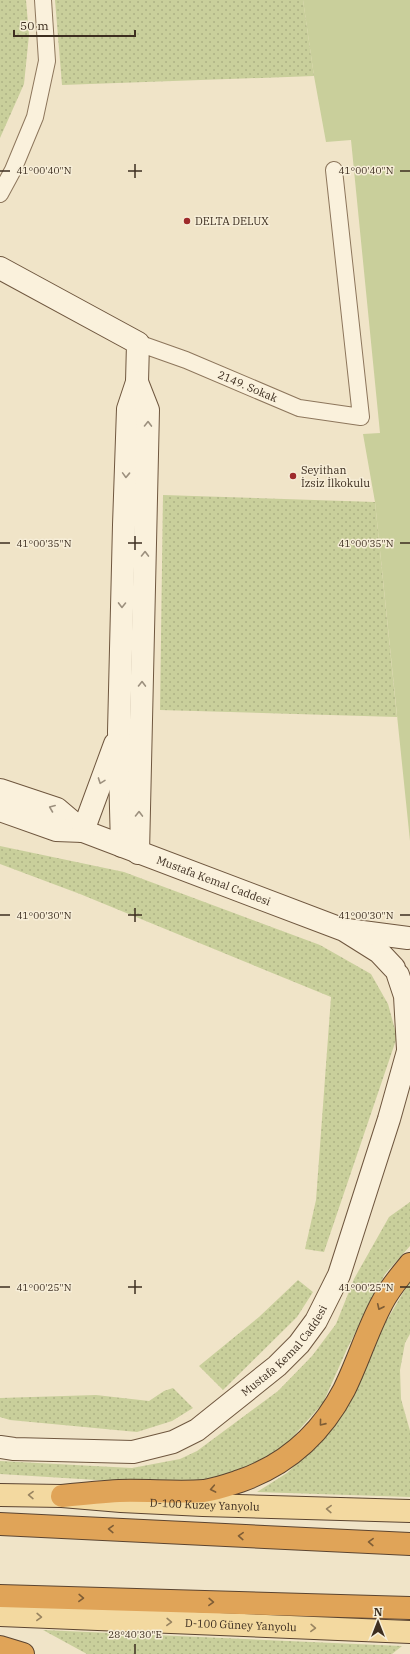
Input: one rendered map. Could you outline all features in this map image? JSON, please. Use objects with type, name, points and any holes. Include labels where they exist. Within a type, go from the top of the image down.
[{"type":"highway","points":[[62,1496],[119,1491],[204,1491],[225,1487],[251,1477],[290,1456],[303,1445],[324,1422],[336,1405],[345,1388],[382,1303],[396,1281],[410,1264]]},
{"type":"highway","points":[[0,1524],[410,1544]]},
{"type":"highway","points":[[0,1596],[410,1608]]},
{"type":"highway","points":[[0,1647],[23,1654]]},
{"type":"main road","points":[[0,268],[138,343],[137,382],[128,410],[119,732],[130,849]]},
{"type":"main road","points":[[130,849],[148,410],[137,382]]},
{"type":"main road","points":[[83,831],[119,732]]},
{"type":"main road","name":"Mustafa Kemal Caddesi","points":[[0,790],[57,809],[83,831]]},
{"type":"main road","name":"Mustafa Kemal Caddesi","points":[[0,810],[56,830],[83,831],[344,930],[379,952],[401,975],[405,996],[409,1047],[389,1120],[339,1275],[316,1321],[299,1344],[277,1366],[202,1426],[173,1442],[133,1452],[14,1449],[0,1447]]},
{"type":"main road","name":"Mustafa Kemal Caddesi","points":[[344,930],[409,937]]},
{"type":"main road","points":[[401,975],[393,953],[402,941],[409,937]]},
{"type":"main road","name":"Mustafa Kemal Caddesi","points":[[0,1437],[58,1441],[85,1451]]},
{"type":"main road","name":"D-100 Kuzey Yanyolu","points":[[0,1495],[62,1496],[121,1501],[188,1504],[410,1511]]},
{"type":"main road","name":"D-100 Güney Yanyolu","points":[[0,1615],[410,1632]]},
{"type":"street","points":[[0,194],[13,170],[35,117],[47,61],[43,0]]},
{"type":"street","name":"2149. Sokak","points":[[138,343],[186,360],[299,408],[360,417],[334,170]]},
{"type":"green space","points":[[0,0],[26,0],[29,35],[24,84],[0,138]]},
{"type":"green space","points":[[55,0],[303,0],[314,76],[62,85]]},
{"type":"green space","points":[[303,0],[410,0],[410,841],[375,502],[363,434],[380,433],[351,140],[326,142],[314,76]]},
{"type":"green space","points":[[163,495],[375,502],[397,717],[160,710]]},
{"type":"green space","points":[[0,846],[124,872],[320,945],[371,974],[388,1004],[397,1037],[324,1252],[305,1249],[316,1200],[331,997],[80,894],[0,864]]},
{"type":"green space","points":[[410,1202],[410,1246],[385,1274],[347,1349],[323,1403],[283,1448],[266,1459],[213,1480],[161,1484],[0,1474],[0,1461],[132,1468],[180,1459],[197,1451],[278,1391],[312,1356],[336,1324],[354,1279],[389,1217]]},
{"type":"green space","points":[[298,1280],[313,1292],[297,1317],[223,1390],[199,1366],[259,1317]]},
{"type":"green space","points":[[410,1281],[410,1334],[405,1343],[400,1370],[401,1399],[410,1431],[410,1497],[257,1492],[287,1473],[307,1454],[364,1367],[384,1325]]},
{"type":"green space","points":[[173,1388],[193,1408],[172,1421],[137,1432],[10,1420],[0,1417],[0,1398],[96,1395],[149,1401],[164,1391]]},
{"type":"green space","points":[[43,1630],[402,1646],[392,1654],[87,1654]]},
{"type":"place","name":"DELTA DELUX","points":[[187,221]]},
{"type":"place","name":"Seyithan İzsiz İlkokulu","points":[[293,476]]}]
